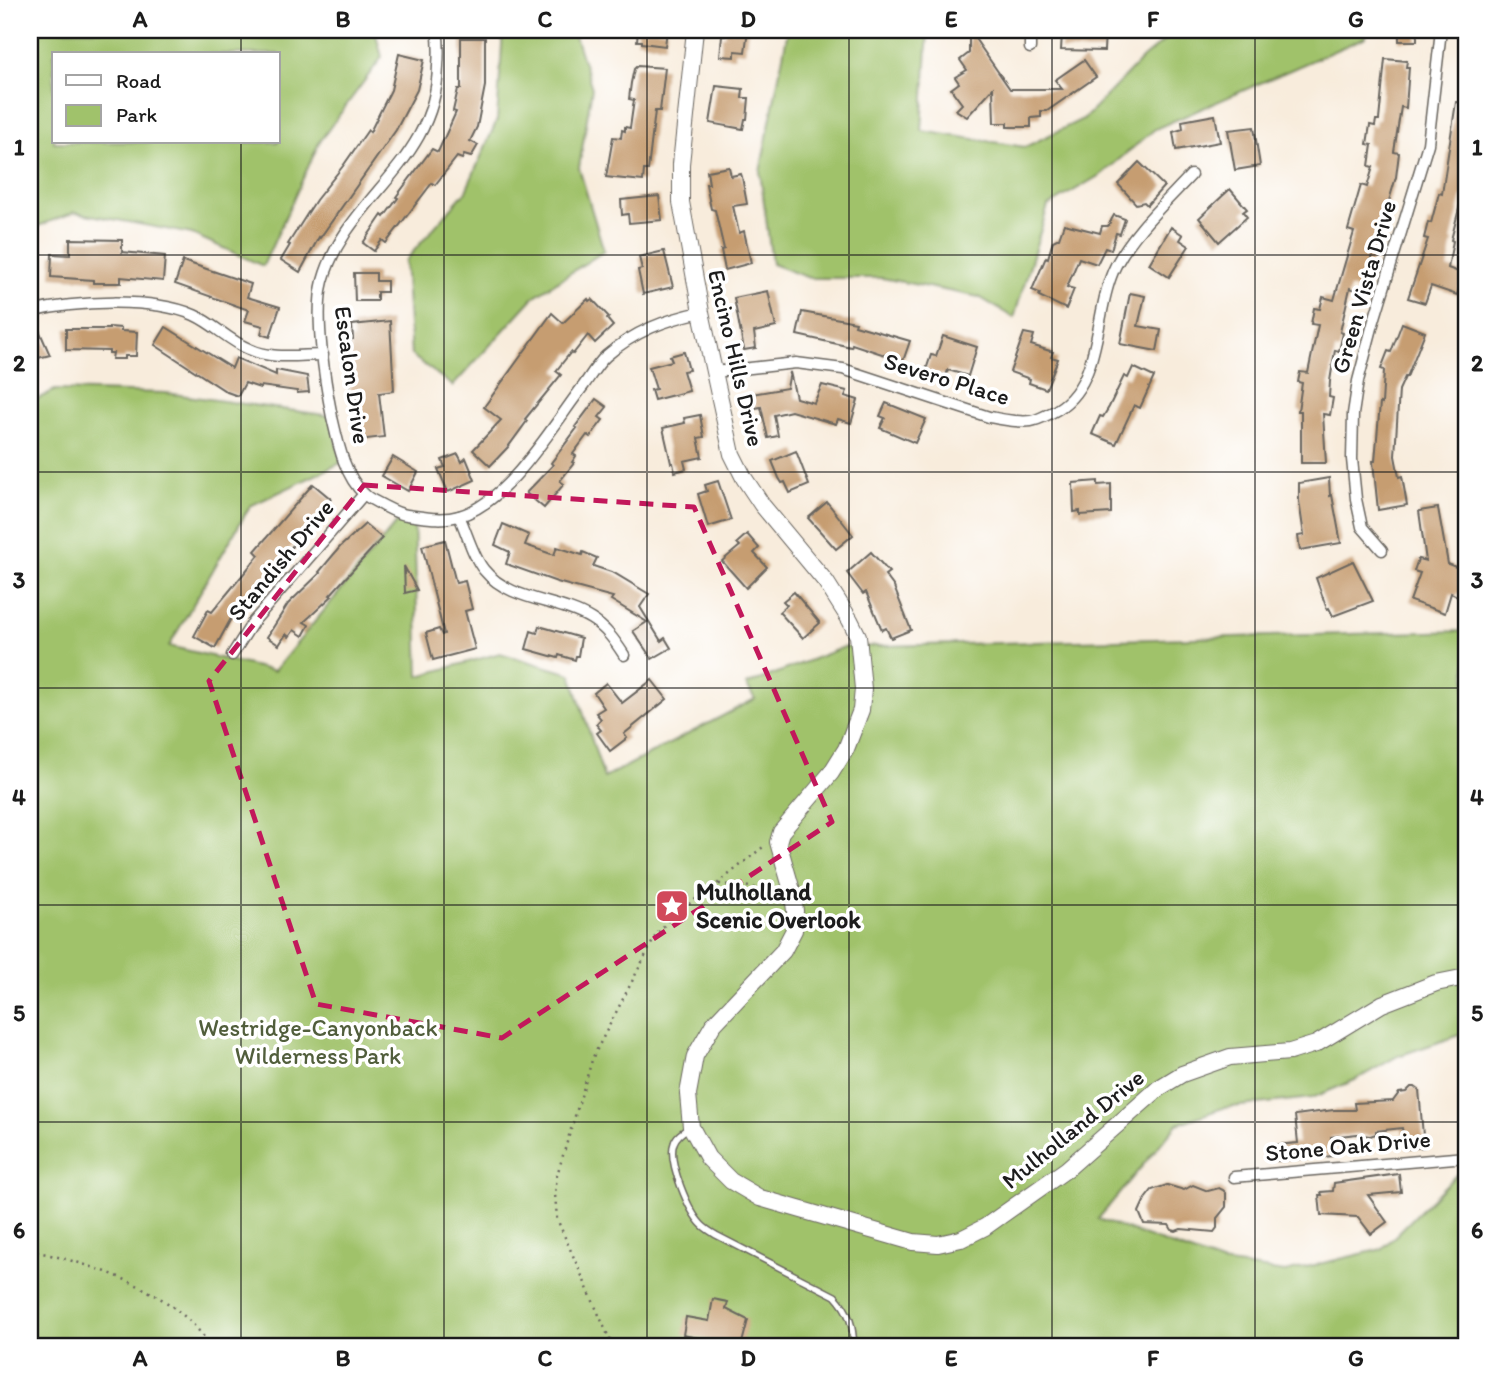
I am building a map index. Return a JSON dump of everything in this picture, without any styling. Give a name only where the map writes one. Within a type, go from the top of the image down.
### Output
[{"type":"main road","name":"Encino Hills Drive","points":[[695,30],[681,164],[681,202],[701,312],[732,454],[762,505],[826,582],[854,628],[861,654],[861,710],[846,749],[831,773],[786,825],[778,842]]},
{"type":"main road","name":"Mulholland Drive","points":[[778,842],[793,894],[794,930],[783,951],[713,1025],[695,1056],[688,1094],[691,1127],[708,1158],[731,1181],[760,1198],[913,1242],[939,1244],[961,1240],[985,1227],[1068,1169],[1159,1088],[1182,1074],[1230,1057],[1290,1052],[1316,1044],[1382,1004],[1436,983],[1466,977]]},
{"type":"street","name":"Escalon Drive","points":[[437,30],[438,78],[432,112],[425,128],[408,156],[349,227],[323,281],[319,309],[330,408],[343,463],[364,494],[400,514],[440,519],[459,516],[484,506],[508,486],[604,357],[634,335],[667,320],[701,312]]},
{"type":"street","points":[[1030,30],[1030,48]]},
{"type":"street","name":"Green Vista Drive","points":[[1382,550],[1362,527],[1356,499],[1352,459],[1353,414],[1358,381],[1373,324],[1428,144],[1441,30]]},
{"type":"street","name":"Severo Place","points":[[714,372],[796,363],[843,369],[989,417],[1033,421],[1060,408],[1087,375],[1114,269],[1127,245],[1191,175]]},
{"type":"street","points":[[30,312],[54,306],[98,303],[165,305],[195,316],[249,349],[273,356],[323,355]]},
{"type":"street","name":"Standish Drive","points":[[232,655],[253,622],[364,494]]},
{"type":"street","points":[[459,516],[482,569],[492,578],[516,592],[588,617],[603,627],[624,655]]},
{"type":"street","name":"Stone Oak Drive","points":[[1234,1177],[1466,1157]]},
{"type":"lane","points":[[691,1127],[680,1133],[674,1141],[671,1153],[682,1189],[702,1225],[716,1235],[835,1296],[845,1307],[851,1322],[854,1347]]},
{"type":"path","points":[[613,1347],[557,1219],[555,1194],[557,1175],[593,1057],[656,936],[673,916],[771,841],[778,842]]},
{"type":"path","points":[[717,884],[763,889],[788,901],[795,911]]},
{"type":"path","points":[[30,1250],[107,1272],[150,1293],[183,1315],[211,1347]]},
{"type":"highlighted area","points":[[364,485],[694,507],[832,822],[502,1038],[316,1004],[209,681]]},
{"type":"green space","points":[[30,30],[375,30],[382,57],[320,141],[263,266],[192,234],[75,212],[30,229]]},
{"type":"green space","points":[[503,30],[573,30],[592,88],[579,168],[604,251],[535,296],[453,386],[411,355],[405,261],[466,191],[497,120]]},
{"type":"green space","points":[[788,30],[928,30],[922,131],[1025,147],[1085,118],[1143,58],[1177,30],[1367,30],[1366,37],[1155,129],[1102,174],[1048,206],[1014,318],[979,297],[882,278],[809,278],[772,264],[760,172]]},
{"type":"green space","name":"Westridge-Canyonback Wilderness Park","points":[[55,390],[166,393],[331,416],[341,463],[250,506],[169,646],[274,671],[403,515],[414,518],[419,676],[500,653],[571,674],[604,778],[755,699],[746,685],[844,647],[1466,631],[1466,1033],[1398,1056],[1355,1080],[1312,1098],[1223,1108],[1177,1124],[1098,1219],[1221,1263],[1285,1272],[1382,1249],[1466,1165],[1466,1347],[30,1347],[30,403]]},
{"type":"building","points":[[638,30],[667,30],[665,46],[637,41]]},
{"type":"building","points":[[725,30],[748,30],[745,52],[735,51],[735,57],[720,56]]},
{"type":"building","points":[[969,30],[1010,89],[1062,89],[1055,80],[1084,60],[1096,77],[1047,111],[1041,111],[1041,117],[1031,118],[1031,127],[1007,127],[1007,123],[994,123],[993,88],[967,117],[956,110],[962,104],[951,89],[959,83],[955,77],[967,70],[960,60],[969,53]]},
{"type":"building","points":[[1068,30],[1105,30],[1104,51],[1061,50],[1062,33],[1068,33]]},
{"type":"building","points":[[1399,30],[1417,30],[1417,41],[1399,41]]},
{"type":"building","points":[[461,38],[485,38],[485,86],[477,127],[470,141],[478,145],[471,157],[457,157],[435,185],[432,183],[386,243],[382,240],[374,251],[363,243],[432,149],[438,152],[456,112],[453,111],[458,89],[461,89]]},
{"type":"building","points":[[399,54],[424,60],[417,90],[396,130],[319,237],[300,272],[281,260],[290,245],[288,244],[316,200],[368,130],[370,132],[391,90]]},
{"type":"building","points":[[1385,59],[1407,61],[1406,67],[1409,67],[1406,108],[1401,107],[1394,152],[1399,153],[1396,177],[1362,292],[1350,288],[1340,332],[1343,333],[1339,351],[1335,350],[1330,381],[1329,397],[1333,398],[1330,415],[1323,414],[1326,463],[1301,463],[1301,411],[1298,411],[1302,383],[1298,382],[1300,372],[1308,373],[1318,325],[1311,324],[1314,308],[1320,309],[1323,297],[1334,300],[1354,232],[1348,230],[1361,185],[1367,187],[1373,167],[1369,166],[1372,145],[1367,144],[1370,125],[1375,126],[1376,120],[1379,120]]},
{"type":"building","points":[[637,66],[665,68],[660,111],[655,111],[648,170],[644,170],[643,181],[606,177],[613,137],[621,138],[622,130],[625,131],[625,127],[630,128],[634,100],[629,99],[634,69]]},
{"type":"building","points":[[716,86],[743,89],[742,98],[749,98],[743,129],[710,123]]},
{"type":"building","points":[[1456,102],[1466,103],[1466,181],[1451,240],[1448,268],[1464,274],[1457,295],[1431,286],[1425,303],[1408,298],[1428,239],[1424,238],[1428,222],[1431,223],[1439,193],[1442,194]]},
{"type":"building","points":[[1215,115],[1220,142],[1176,150],[1173,132],[1183,129],[1182,121]]},
{"type":"building","points":[[1254,127],[1260,166],[1235,170],[1228,130]]},
{"type":"building","points":[[1139,162],[1164,186],[1147,205],[1144,202],[1136,204],[1118,184]]},
{"type":"building","points":[[729,167],[731,176],[741,174],[742,177],[747,204],[733,206],[739,233],[744,231],[751,263],[725,270],[721,250],[724,249],[706,184],[709,184],[707,171]]},
{"type":"building","points":[[1230,189],[1247,209],[1243,212],[1247,217],[1219,242],[1199,218]]},
{"type":"building","points":[[659,196],[662,220],[629,223],[628,214],[622,215],[621,200]]},
{"type":"building","points":[[1114,215],[1125,219],[1120,234],[1116,233],[1111,250],[1105,248],[1097,264],[1079,258],[1067,287],[1074,289],[1066,309],[1032,290],[1046,257],[1048,258],[1053,241],[1059,238],[1064,224],[1100,233],[1102,226],[1108,226]]},
{"type":"building","points":[[1171,227],[1183,235],[1180,240],[1189,246],[1169,277],[1149,264]]},
{"type":"building","points":[[70,239],[122,240],[122,252],[165,256],[163,281],[121,277],[121,283],[93,283],[93,280],[51,277],[52,254],[70,255]]},
{"type":"building","points":[[664,251],[673,287],[643,294],[638,270],[642,269],[639,257]]},
{"type":"building","points":[[183,261],[251,284],[247,297],[280,307],[270,337],[261,334],[263,326],[245,321],[249,310],[175,284]]},
{"type":"building","points":[[354,273],[376,273],[376,281],[387,281],[387,292],[377,292],[377,301],[355,301]]},
{"type":"building","points":[[768,291],[776,327],[754,332],[756,348],[744,350],[734,298]]},
{"type":"building","points":[[1130,293],[1145,296],[1138,326],[1161,330],[1157,351],[1120,344]]},
{"type":"building","points":[[588,299],[592,299],[609,317],[607,319],[613,326],[595,343],[588,335],[573,354],[571,352],[556,371],[561,375],[525,419],[527,421],[508,447],[490,466],[473,450],[501,420],[484,407],[552,313],[563,323]]},
{"type":"building","points":[[802,312],[856,322],[855,325],[910,341],[903,361],[852,344],[851,347],[797,335]]},
{"type":"building","points":[[390,321],[394,391],[379,393],[384,437],[359,440],[356,395],[351,395],[348,367],[352,367],[352,325]]},
{"type":"building","points":[[1402,323],[1425,332],[1399,390],[1395,456],[1407,505],[1378,510],[1373,461],[1380,403],[1382,404],[1384,370],[1381,369]]},
{"type":"building","points":[[109,327],[137,332],[136,356],[112,359],[113,353],[109,351],[66,350],[66,329]]},
{"type":"building","points":[[166,327],[232,368],[236,358],[276,375],[276,370],[307,376],[309,392],[260,388],[245,383],[238,396],[227,392],[155,345]]},
{"type":"building","points":[[39,330],[50,355],[30,360],[30,334]]},
{"type":"building","points":[[1024,333],[1034,335],[1031,345],[1053,352],[1051,357],[1058,359],[1046,389],[1029,383],[1030,379],[1010,372]]},
{"type":"building","points":[[943,336],[977,347],[968,376],[948,370],[946,376],[926,370],[931,355],[936,356]]},
{"type":"building","points":[[684,352],[689,370],[683,371],[689,391],[654,400],[651,390],[656,389],[649,367],[672,361],[670,356]]},
{"type":"building","points":[[1133,367],[1154,377],[1140,408],[1134,405],[1116,444],[1092,434],[1124,376],[1128,378]]},
{"type":"building","points":[[790,372],[796,398],[814,403],[822,385],[847,391],[845,396],[858,400],[851,423],[838,419],[836,424],[791,411],[774,415],[778,436],[768,438],[761,407],[755,408],[752,394],[787,388]]},
{"type":"building","points":[[596,399],[607,407],[599,417],[603,420],[573,454],[576,456],[572,462],[574,463],[560,481],[564,484],[544,508],[526,493],[553,465],[551,463]]},
{"type":"building","points":[[886,403],[926,419],[915,443],[880,428],[885,418],[880,416]]},
{"type":"building","points":[[700,415],[704,437],[698,438],[702,457],[684,461],[686,469],[675,472],[663,428],[685,423],[684,418]]},
{"type":"building","points":[[796,451],[809,485],[790,493],[785,482],[782,483],[779,478],[772,461]]},
{"type":"building","points":[[458,454],[462,462],[466,458],[475,480],[448,492],[438,469],[445,467],[442,460]]},
{"type":"building","points":[[393,457],[418,472],[408,491],[382,476]]},
{"type":"building","points":[[1329,478],[1330,496],[1332,495],[1341,543],[1300,550],[1298,536],[1304,535],[1299,483]]},
{"type":"building","points":[[718,481],[731,520],[708,527],[698,494],[707,491],[705,485]]},
{"type":"building","points":[[1098,481],[1098,485],[1111,484],[1111,513],[1080,515],[1080,511],[1074,512],[1073,483]]},
{"type":"building","points":[[313,484],[331,499],[283,557],[286,560],[238,616],[234,613],[215,648],[194,636],[208,610],[212,612],[259,555],[255,551]]},
{"type":"building","points":[[827,502],[853,535],[836,549],[808,518]]},
{"type":"building","points":[[1438,508],[1448,564],[1466,571],[1462,594],[1458,593],[1457,596],[1451,593],[1445,613],[1410,601],[1420,573],[1414,571],[1418,559],[1426,561],[1419,511]]},
{"type":"building","points":[[365,524],[382,538],[330,595],[332,596],[304,622],[309,625],[303,636],[294,630],[289,637],[286,634],[279,645],[267,637],[288,604]]},
{"type":"building","points":[[503,524],[529,535],[525,545],[554,555],[557,547],[597,558],[593,566],[614,573],[649,594],[640,607],[661,641],[665,638],[671,648],[652,659],[633,631],[647,622],[611,600],[613,597],[557,582],[506,564],[510,552],[495,545]]},
{"type":"building","points":[[747,534],[759,548],[754,553],[767,567],[746,588],[722,561],[740,546],[737,543]]},
{"type":"building","points":[[445,540],[456,583],[465,581],[472,609],[465,611],[475,649],[433,660],[426,633],[439,629],[442,635],[444,634],[422,546]]},
{"type":"building","points":[[871,552],[889,572],[885,575],[894,587],[911,630],[891,638],[886,628],[882,630],[866,592],[863,594],[847,573]]},
{"type":"building","points":[[1353,561],[1373,601],[1333,616],[1329,608],[1327,609],[1316,578]]},
{"type":"building","points":[[404,566],[417,590],[405,593]]},
{"type":"building","points":[[794,592],[820,623],[803,638],[779,612],[787,605],[783,601]]},
{"type":"building","points":[[539,626],[581,638],[575,660],[526,649],[531,631],[537,633]]},
{"type":"building","points":[[652,680],[667,699],[624,734],[627,738],[610,751],[597,733],[601,730],[596,724],[601,719],[596,713],[604,708],[594,693],[606,683],[622,703]]},
{"type":"building","points":[[1411,1087],[1419,1090],[1424,1147],[1406,1149],[1402,1128],[1376,1131],[1376,1134],[1370,1136],[1357,1134],[1331,1137],[1333,1156],[1277,1161],[1276,1145],[1298,1143],[1295,1115],[1355,1110],[1354,1103],[1393,1101],[1399,1093],[1406,1092]]},
{"type":"building","points":[[1399,1174],[1401,1192],[1368,1195],[1387,1222],[1371,1234],[1358,1217],[1321,1215],[1319,1195],[1322,1195],[1321,1192],[1333,1191],[1334,1183]]},
{"type":"building","points":[[1167,1185],[1184,1190],[1193,1185],[1208,1191],[1219,1188],[1226,1193],[1226,1207],[1217,1218],[1214,1232],[1181,1229],[1176,1231],[1169,1225],[1144,1224],[1139,1212],[1145,1199],[1152,1190]]},
{"type":"building","points":[[713,1299],[728,1302],[726,1309],[748,1320],[742,1343],[738,1346],[683,1335],[686,1317],[709,1321]]},
{"type":"place","name":"Mulholland Scenic Overlook","points":[[672,906]]}]
